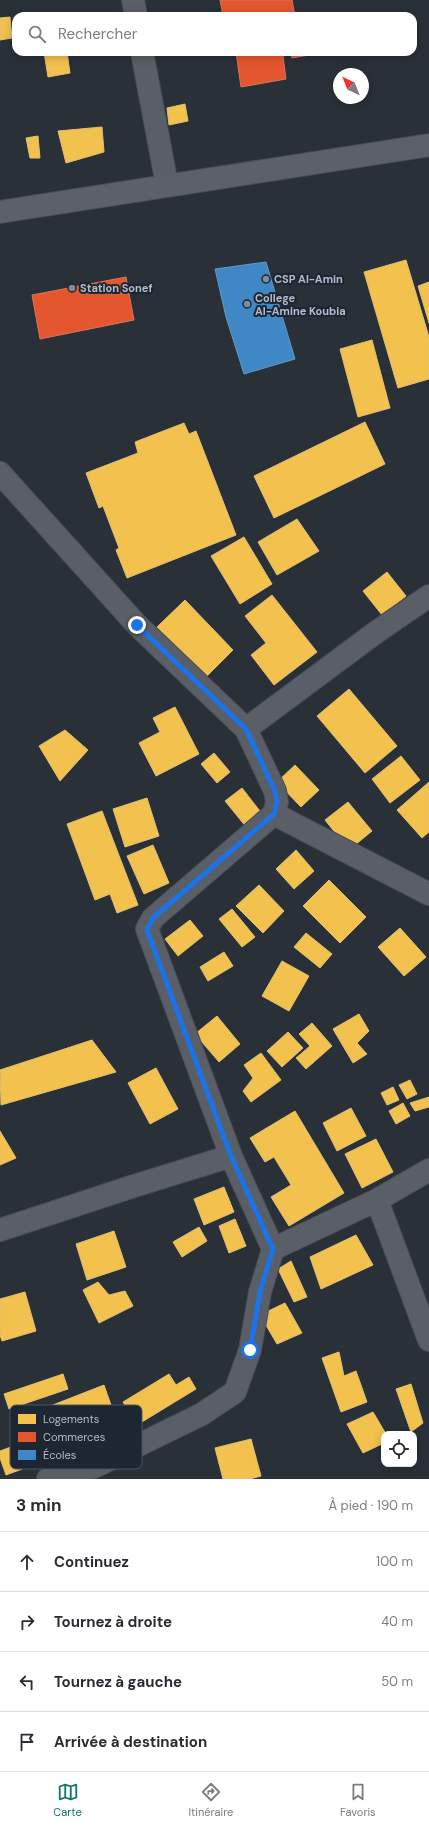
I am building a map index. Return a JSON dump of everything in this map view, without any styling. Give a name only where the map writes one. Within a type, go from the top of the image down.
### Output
[{"type":"main road","points":[[0,212],[429,145]]},
{"type":"street","points":[[133,0],[135,12]]},
{"type":"street","points":[[143,56],[167,186]]},
{"type":"street","points":[[0,473],[137,625],[246,729],[275,791],[277,802],[274,814],[153,918],[147,930],[231,1156],[273,1249],[260,1292],[250,1350],[235,1392],[202,1414],[142,1447]]},
{"type":"street","points":[[246,729],[375,633],[429,596]]},
{"type":"street","points":[[274,814],[429,894]]},
{"type":"street","points":[[0,1230],[231,1156]]},
{"type":"street","points":[[273,1249],[377,1200],[429,1170]]},
{"type":"street","points":[[377,1200],[429,1340]]},
{"type":"street","points":[[48,1479],[95,1473]]},
{"type":"building: Logements","points":[[10,17],[12,38],[0,40],[0,18]]},
{"type":"building: Logements","points":[[45,56],[68,56],[70,73],[48,77]]},
{"type":"building: Logements","points":[[185,104],[188,121],[169,125],[167,108]]},
{"type":"building: Logements","points":[[102,127],[104,152],[66,163],[58,131]]},
{"type":"building: Logements","points":[[38,136],[40,158],[30,158],[26,138]]},
{"type":"building: Logements","points":[[406,260],[429,337],[429,379],[398,388],[364,272]]},
{"type":"building: Logements","points":[[429,282],[429,323],[418,286]]},
{"type":"building: Logements","points":[[372,340],[390,408],[358,417],[340,349]]},
{"type":"building: Logements","points":[[365,422],[385,464],[274,518],[254,476]]},
{"type":"building: Logements","points":[[184,423],[189,434],[196,431],[236,535],[127,578],[116,550],[119,548],[103,506],[99,508],[86,473],[138,453],[135,442]]},
{"type":"building: Logements","points":[[297,519],[319,551],[277,575],[258,542]]},
{"type":"building: Logements","points":[[244,537],[272,584],[240,604],[211,556]]},
{"type":"building: Logements","points":[[387,572],[406,596],[382,615],[363,591]]},
{"type":"building: Logements","points":[[272,595],[317,652],[274,685],[251,655],[266,643],[245,616]]},
{"type":"building: Logements","points":[[185,600],[233,650],[205,678],[157,627]]},
{"type":"building: Logements","points":[[349,689],[397,746],[365,773],[317,716]]},
{"type":"building: Logements","points":[[175,707],[199,754],[156,776],[139,743],[160,732],[153,718]]},
{"type":"building: Logements","points":[[65,730],[88,750],[60,781],[39,746]]},
{"type":"building: Logements","points":[[214,753],[230,772],[217,783],[201,764]]},
{"type":"building: Logements","points":[[401,756],[420,780],[390,803],[372,779]]},
{"type":"building: Logements","points":[[295,765],[319,790],[301,807],[277,782]]},
{"type":"building: Logements","points":[[429,782],[429,832],[422,838],[397,810]]},
{"type":"building: Logements","points":[[242,788],[263,815],[247,828],[225,801]]},
{"type":"building: Logements","points":[[147,798],[159,836],[125,847],[113,809]]},
{"type":"building: Logements","points":[[348,802],[372,831],[349,850],[325,820]]},
{"type":"building: Logements","points":[[102,811],[138,905],[117,913],[110,894],[95,900],[67,824]]},
{"type":"building: Logements","points":[[153,845],[169,883],[144,894],[127,856]]},
{"type":"building: Logements","points":[[296,850],[314,871],[294,889],[276,869]]},
{"type":"building: Logements","points":[[329,880],[366,917],[340,943],[303,906]]},
{"type":"building: Logements","points":[[259,885],[284,911],[263,933],[236,906]]},
{"type":"building: Logements","points":[[232,909],[255,937],[242,947],[219,919]]},
{"type":"building: Logements","points":[[190,920],[203,936],[178,956],[165,939]]},
{"type":"building: Logements","points":[[400,928],[426,957],[404,976],[378,947]]},
{"type":"building: Logements","points":[[306,933],[332,954],[320,968],[294,947]]},
{"type":"building: Logements","points":[[224,952],[233,966],[208,981],[200,967]]},
{"type":"building: Logements","points":[[282,961],[309,976],[289,1011],[262,996]]},
{"type":"building: Logements","points":[[359,1014],[369,1031],[357,1043],[367,1054],[353,1063],[333,1029]]},
{"type":"building: Logements","points":[[217,1016],[240,1044],[219,1062],[195,1034]]},
{"type":"building: Logements","points":[[312,1023],[332,1046],[306,1069],[296,1058],[310,1046],[299,1034]]},
{"type":"building: Logements","points":[[288,1032],[303,1048],[282,1067],[267,1051]]},
{"type":"building: Logements","points":[[92,1040],[116,1072],[1,1105],[0,1070]]},
{"type":"building: Logements","points":[[261,1053],[281,1080],[251,1102],[243,1091],[253,1078],[244,1065]]},
{"type":"building: Logements","points":[[156,1068],[178,1109],[150,1124],[128,1083]]},
{"type":"building: Logements","points":[[410,1080],[417,1094],[407,1099],[399,1085]]},
{"type":"building: Logements","points":[[393,1087],[399,1100],[387,1105],[381,1093]]},
{"type":"building: Logements","points":[[429,1097],[429,1107],[415,1111],[410,1103]]},
{"type":"building: Logements","points":[[403,1103],[410,1116],[396,1124],[389,1111]]},
{"type":"building: Logements","points":[[351,1108],[366,1136],[337,1151],[323,1123]]},
{"type":"building: Logements","points":[[295,1111],[344,1193],[289,1226],[271,1197],[291,1185],[274,1157],[265,1162],[250,1138]]},
{"type":"building: Logements","points":[[0,1131],[16,1158],[0,1165]]},
{"type":"building: Logements","points":[[376,1139],[393,1172],[362,1188],[345,1154]]},
{"type":"building: Logements","points":[[224,1187],[234,1212],[204,1225],[194,1199]]},
{"type":"building: Logements","points":[[235,1219],[246,1246],[229,1253],[219,1226]]},
{"type":"building: Logements","points":[[199,1227],[207,1241],[182,1257],[173,1242]]},
{"type":"building: Logements","points":[[114,1231],[126,1267],[87,1280],[76,1244]]},
{"type":"building: Logements","points":[[356,1235],[373,1265],[321,1289],[310,1257]]},
{"type":"building: Logements","points":[[291,1261],[307,1297],[294,1302],[278,1269]]},
{"type":"building: Logements","points":[[98,1282],[109,1295],[125,1291],[133,1306],[99,1323],[83,1290]]},
{"type":"building: Logements","points":[[25,1292],[36,1331],[2,1341],[0,1335],[0,1299]]},
{"type":"building: Logements","points":[[285,1303],[302,1333],[277,1344],[260,1315]]},
{"type":"building: Logements","points":[[339,1352],[344,1376],[356,1371],[367,1402],[341,1412],[322,1358]]},
{"type":"building: Logements","points":[[63,1374],[68,1389],[21,1405],[10,1405],[9,1409],[4,1394]]},
{"type":"building: Logements","points":[[169,1374],[176,1385],[189,1377],[196,1389],[142,1422],[142,1405],[125,1405],[123,1402]]},
{"type":"building: Logements","points":[[411,1384],[423,1423],[412,1431],[411,1431],[396,1389]]},
{"type":"building: Logements","points":[[104,1385],[111,1405],[53,1405]]},
{"type":"building: Logements","points":[[373,1412],[384,1431],[381,1431],[381,1444],[363,1453],[347,1424]]},
{"type":"building: Logements","points":[[251,1439],[261,1476],[250,1479],[223,1479],[215,1448]]},
{"type":"building: Logements","points":[[10,1447],[10,1469],[22,1469],[6,1475],[0,1458],[0,1451]]},
{"type":"building: Commerces","points":[[220,0],[292,0],[294,12],[222,12]]},
{"type":"building: Commerces","points":[[237,56],[283,56],[286,79],[241,87]]},
{"type":"building: Commerces","points":[[292,56],[303,56],[292,58]]},
{"type":"building: Commerces","points":[[126,277],[134,320],[40,339],[32,295]]},
{"type":"building: Écoles","points":[[266,262],[295,359],[244,374],[226,317],[215,269]]},
{"type":"place","name":"CSP Al-Amin","points":[[266,279]]},
{"type":"place","name":"Station Sonef","points":[[72,288]]},
{"type":"place","name":"College Al-Amine Koubia","points":[[247,304]]},
{"type":"route","points":[[137,625],[246,729],[275,791],[277,802],[274,814],[153,918],[149,923],[147,930],[231,1156],[273,1249],[260,1292],[250,1350]]}]
